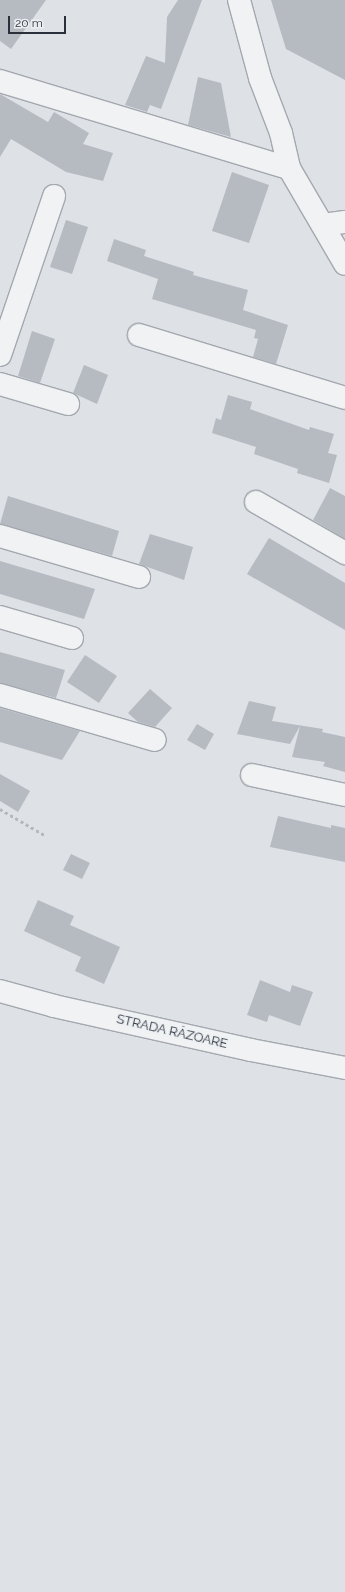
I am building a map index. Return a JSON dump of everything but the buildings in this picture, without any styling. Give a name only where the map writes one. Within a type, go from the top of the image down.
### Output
[{"type":"street","points":[[239,0],[260,78],[281,133],[289,168],[345,264]]},
{"type":"street","points":[[0,81],[289,168]]},
{"type":"street","points":[[0,355],[54,196]]},
{"type":"street","points":[[323,225],[345,222]]},
{"type":"street","points":[[139,335],[345,398]]},
{"type":"street","points":[[0,384],[68,404]]},
{"type":"street","points":[[256,502],[345,553]]},
{"type":"street","points":[[0,536],[139,577]]},
{"type":"street","points":[[0,617],[72,638]]},
{"type":"street","points":[[0,695],[154,740]]},
{"type":"street","points":[[252,775],[345,795]]},
{"type":"street","name":"STRADA RĂZOARE","points":[[0,991],[54,1006],[251,1050],[345,1068]]},
{"type":"path","points":[[0,808],[46,836]]}]
